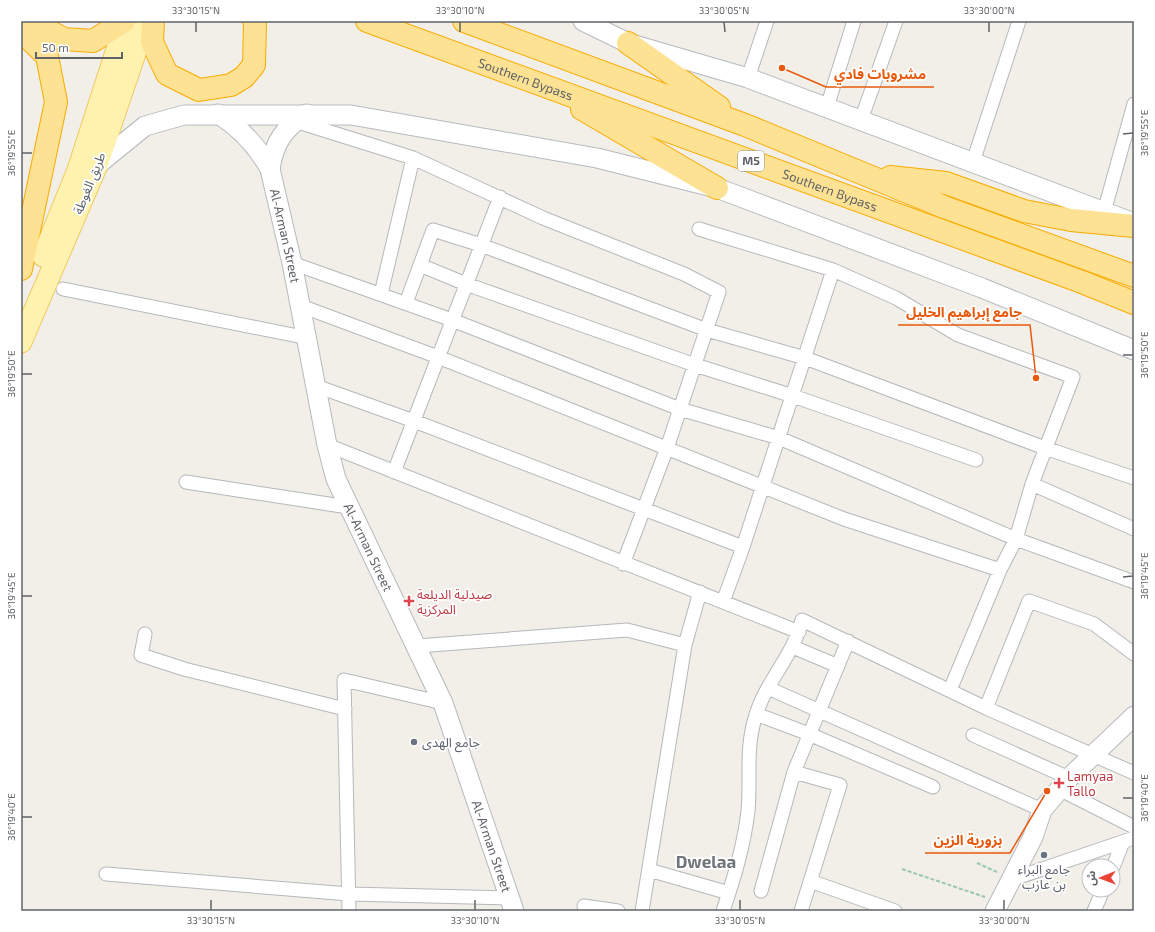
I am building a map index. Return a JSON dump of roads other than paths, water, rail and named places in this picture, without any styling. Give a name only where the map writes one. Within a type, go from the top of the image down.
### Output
[{"type":"highway","points":[[34,21],[36,24],[64,39],[93,40],[125,21]]},
{"type":"highway","points":[[152,21],[152,42],[167,74],[199,90],[231,85],[244,77],[254,66],[254,21]]},
{"type":"highway","name":"Southern Bypass","points":[[367,21],[546,85],[1134,303]]},
{"type":"highway","name":"Southern Bypass","points":[[464,21],[745,125],[862,175],[944,207],[1134,276]]},
{"type":"highway","points":[[21,31],[47,56],[56,102],[21,269]]},
{"type":"highway","points":[[628,42],[745,125]]},
{"type":"highway","points":[[546,85],[572,104],[717,188]]},
{"type":"highway","points":[[862,175],[946,183],[1024,211],[1071,220],[1134,226]]},
{"type":"main road","points":[[21,310],[78,170],[125,21]]},
{"type":"main road","name":"طريق الغوطة","points":[[21,342],[97,165],[146,21]]},
{"type":"main road","points":[[583,21],[628,42],[748,78],[1134,223]]},
{"type":"main road","points":[[97,165],[145,126],[184,115],[218,114],[301,117],[351,115],[597,158],[717,188],[982,288],[1134,350]]},
{"type":"main road","name":"Al-Arman Street","points":[[218,114],[248,137],[270,169],[308,338],[327,445],[336,478],[348,507],[417,646],[443,703],[512,904]]},
{"type":"main road","name":"Al-Arman Street","points":[[270,169],[272,155],[284,130],[301,117]]},
{"type":"main road","points":[[997,907],[1013,879],[1033,838],[1042,810],[1064,784],[1134,716]]},
{"type":"street","points":[[748,78],[768,21]]},
{"type":"street","points":[[826,108],[854,21]]},
{"type":"street","points":[[861,120],[896,21]]},
{"type":"street","points":[[973,162],[1019,21]]},
{"type":"street","points":[[1104,212],[1134,104]]},
{"type":"street","points":[[301,117],[413,158],[544,218],[684,274],[719,292],[667,448],[623,564]]},
{"type":"street","points":[[381,294],[413,158]]},
{"type":"street","points":[[394,472],[500,197]]},
{"type":"street","points":[[699,229],[833,270],[896,298],[958,335],[1073,377],[1032,484],[1016,539],[1000,570],[950,690]]},
{"type":"street","points":[[406,303],[433,230],[481,245],[707,330],[805,358],[1045,448],[1134,478]]},
{"type":"street","points":[[292,263],[452,320],[680,409],[779,438],[1016,539],[1134,582]]},
{"type":"street","points":[[420,265],[466,284],[695,365],[792,396],[976,460]]},
{"type":"street","points":[[723,602],[764,485],[833,270]]},
{"type":"street","points":[[63,289],[308,338]]},
{"type":"street","points":[[301,306],[438,357],[764,485],[844,519],[1000,570]]},
{"type":"street","points":[[316,386],[414,421],[743,547]]},
{"type":"street","points":[[327,445],[623,564],[700,592],[799,632]]},
{"type":"street","points":[[186,482],[348,507]]},
{"type":"street","points":[[1032,484],[1134,529]]},
{"type":"street","points":[[642,911],[685,646],[700,592]]},
{"type":"street","points":[[986,708],[1029,601],[1094,624],[1134,654]]},
{"type":"street","points":[[723,911],[741,856],[747,818],[749,747],[756,714],[768,688],[793,647],[802,620],[986,708],[1134,773]]},
{"type":"street","points":[[417,646],[627,630],[685,646]]},
{"type":"street","points":[[145,634],[141,655],[184,669],[345,709]]},
{"type":"street","points":[[761,891],[794,772],[848,641]]},
{"type":"street","points":[[793,647],[838,666]]},
{"type":"street","points":[[349,911],[344,680],[443,703]]},
{"type":"street","points":[[768,688],[1042,810]]},
{"type":"street","points":[[756,714],[809,734],[933,787]]},
{"type":"street","points":[[973,735],[1064,784],[1134,827]]},
{"type":"street","points":[[794,772],[840,785],[801,911]]},
{"type":"street","points":[[1013,879],[1129,840]]},
{"type":"street","points":[[1118,858],[1129,840]]},
{"type":"street","points":[[649,870],[729,893]]},
{"type":"street","points":[[106,874],[349,894],[512,904]]},
{"type":"street","points":[[810,881],[895,911]]},
{"type":"street","points":[[1094,911],[1100,898]]},
{"type":"street","points":[[584,906],[618,911]]},
{"type":"place","name":"مشروبات فادي","points":[[782,68]]},
{"type":"place","name":"جامع إبراهيم الخليل","points":[[1036,378]]},
{"type":"place","name":"صيدلية الديلعة المركزية","points":[[409,601]]},
{"type":"place","name":"جامع الهدى","points":[[414,742]]},
{"type":"place","name":"Lamyaa Tallo","points":[[1059,783]]},
{"type":"place","name":"بزورية الزين","points":[[1047,791]]},
{"type":"place","name":"جامع البراء بن عازب","points":[[1044,855]]},
{"type":"district","name":"Dwelaa","points":[[706,862]]}]
